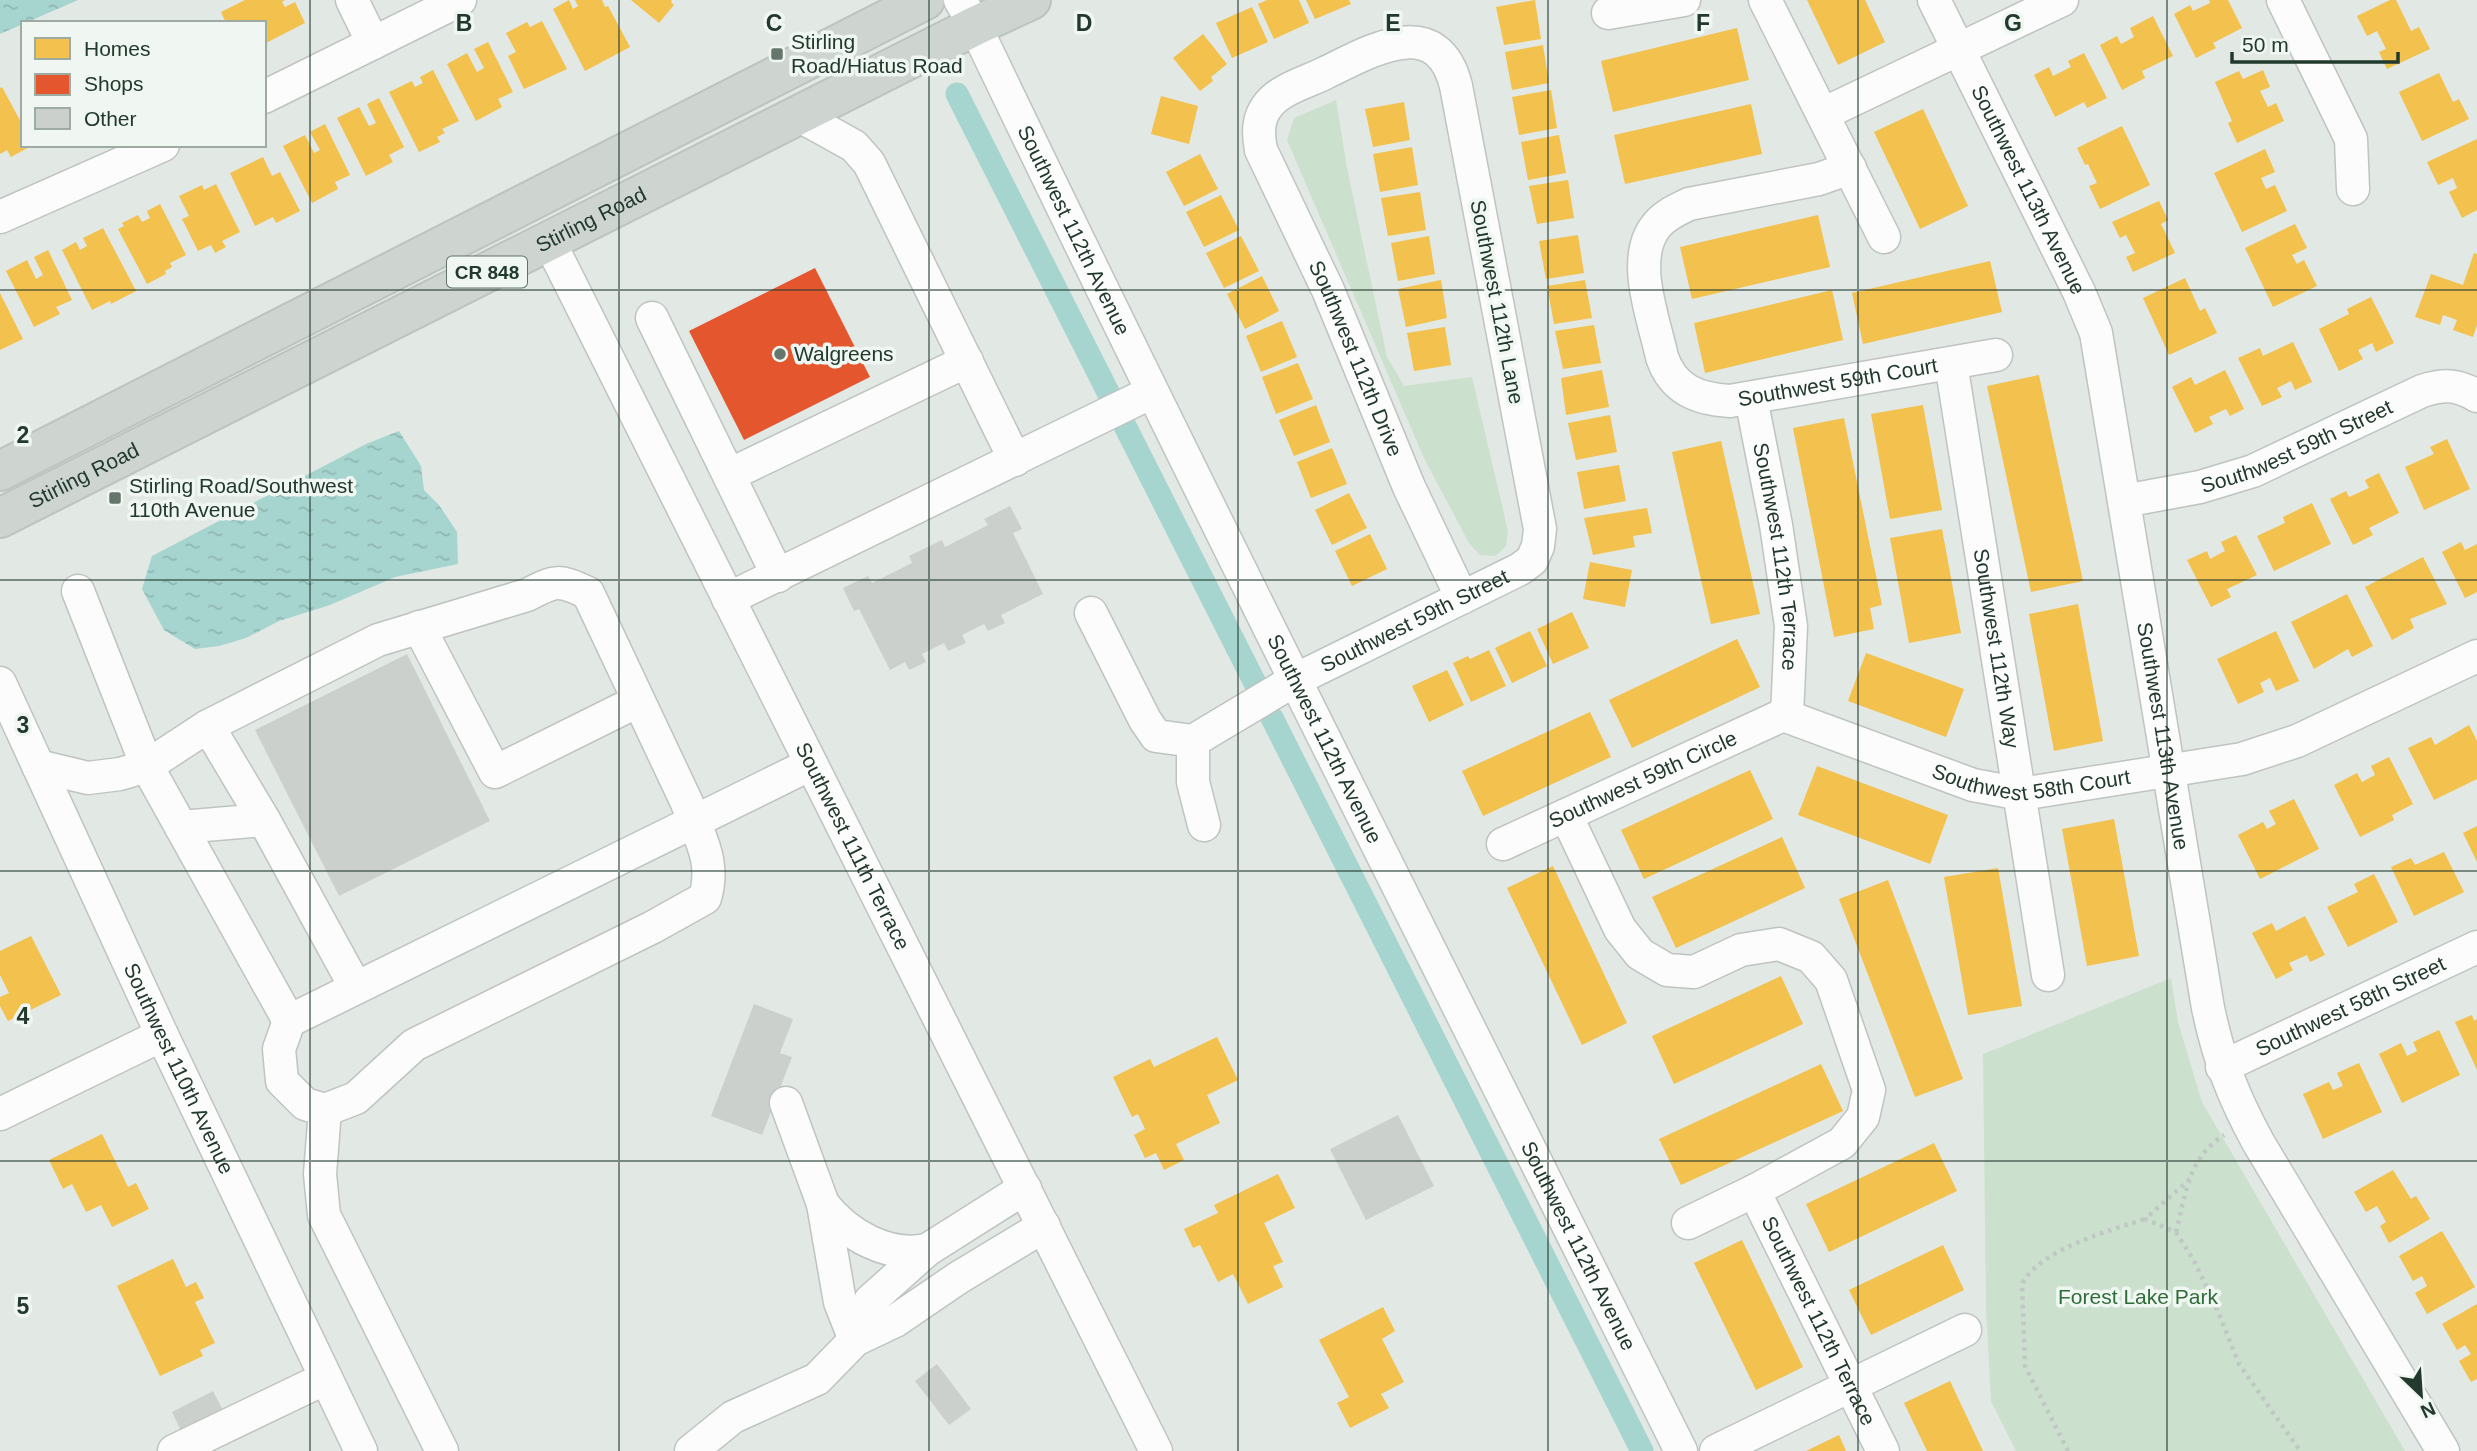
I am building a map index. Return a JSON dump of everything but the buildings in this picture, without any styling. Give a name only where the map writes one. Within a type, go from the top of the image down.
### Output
[{"type":"main road","name":"Stirling Road","points":[[0,471],[925,0]]},
{"type":"main road","name":"Stirling Road","points":[[0,518],[798,115],[967,13],[1031,0]]},
{"type":"street","points":[[352,0],[373,43]]},
{"type":"street","points":[[266,96],[460,0]]},
{"type":"street","points":[[1608,13],[1684,0]]},
{"type":"street","points":[[1765,0],[1884,237]]},
{"type":"street","name":"Southwest 113th Avenue","points":[[1934,0],[2079,292],[2095,333],[2208,1008],[2222,1067],[2237,1104],[2258,1142],[2443,1451]]},
{"type":"street","points":[[1823,114],[2062,0]]},
{"type":"street","points":[[2283,0],[2351,139],[2353,189]]},
{"type":"street","name":"Southwest 112th Avenue","points":[[967,13],[1295,680],[1682,1451]]},
{"type":"street","name":"Southwest 112th Lane","points":[[1260,120],[1270,102],[1279,95],[1384,45],[1404,41],[1416,42],[1440,55],[1453,73],[1540,529],[1538,546],[1532,560]]},
{"type":"street","points":[[798,115],[854,146],[869,163],[1014,460]]},
{"type":"street","name":"Southwest 112th Drive","points":[[1260,120],[1261,150],[1328,290],[1409,487],[1462,598]]},
{"type":"street","points":[[0,217],[158,147]]},
{"type":"street","name":"Southwest 59th Court","points":[[1850,168],[1819,179],[1689,204],[1658,224],[1644,253],[1643,271],[1666,370],[1683,389],[1697,397],[1730,401],[1996,355]]},
{"type":"street","name":"Southwest 111th Terrace","points":[[549,240],[1156,1451]]},
{"type":"street","points":[[652,318],[778,576]]},
{"type":"street","points":[[729,475],[967,361]]},
{"type":"street","name":"Southwest 112th Way","points":[[1951,363],[2048,975]]},
{"type":"street","name":"Southwest 59th Street","points":[[2124,502],[2210,484],[2253,471],[2430,388],[2453,385],[2471,393]]},
{"type":"street","points":[[728,599],[1152,392]]},
{"type":"street","name":"Southwest 112th Terrace","points":[[1751,398],[1776,525],[1791,626],[1785,715]]},
{"type":"street","name":"Southwest 59th Street","points":[[1193,741],[1295,680],[1520,569],[1532,560]]},
{"type":"street","points":[[38,765],[88,778],[120,774],[147,766],[208,726],[378,640],[527,595],[545,586],[565,582],[588,593],[694,823],[707,856],[710,880],[705,898],[653,928],[414,1045],[356,1098],[325,1110],[305,1104],[282,1081],[279,1049],[289,1021],[694,823],[811,764]]},
{"type":"street","points":[[78,591],[147,766],[289,1021]]},
{"type":"street","points":[[1091,613],[1145,720],[1156,736],[1193,741],[1193,782],[1204,825]]},
{"type":"street","points":[[419,627],[495,772],[638,701]]},
{"type":"street","name":"Southwest 58th Court","points":[[1785,715],[1973,785],[2021,794],[2242,759],[2278,748],[2477,656]]},
{"type":"street","name":"Southwest 110th Avenue","points":[[0,683],[162,1035],[362,1451]]},
{"type":"street","name":"Southwest 59th Circle","points":[[1503,844],[1785,715]]},
{"type":"street","points":[[208,726],[356,988]]},
{"type":"street","points":[[1566,815],[1620,929],[1640,954],[1667,970],[1694,972],[1741,950],[1779,944],[1811,957],[1831,980],[1869,1090],[1863,1117],[1842,1143],[1688,1223]]},
{"type":"street","points":[[181,827],[264,821]]},
{"type":"street","name":"Southwest 58th Street","points":[[2222,1067],[2477,947]]},
{"type":"street","points":[[0,1114],[162,1035]]},
{"type":"street","points":[[786,1104],[823,1204],[840,1302],[855,1340]]},
{"type":"street","points":[[325,1110],[320,1174],[324,1215],[442,1451]]},
{"type":"street","points":[[855,1340],[870,1301],[928,1250],[1025,1188]]},
{"type":"street","name":"Southwest 112th Terrace","points":[[1754,1191],[1883,1451]]},
{"type":"street","points":[[823,1204],[832,1216],[860,1237],[890,1250],[912,1253],[928,1250]]},
{"type":"street","points":[[691,1451],[733,1417],[817,1379],[855,1340],[895,1321],[958,1278],[1044,1226]]},
{"type":"street","points":[[1716,1451],[1965,1330]]},
{"type":"street","points":[[174,1451],[326,1378]]},
{"type":"path","points":[[2176,1232],[2193,1165],[2207,1146],[2224,1135]]},
{"type":"path","points":[[2068,1451],[2025,1366],[2022,1284],[2027,1273],[2079,1241],[2145,1219],[2190,1179]]},
{"type":"path","points":[[2145,1219],[2176,1232],[2215,1304],[2239,1364],[2300,1451]]},
{"type":"green space","points":[[1336,100],[1347,168],[1387,357],[1404,386],[1472,377],[1508,531],[1506,546],[1495,556],[1480,555],[1469,543],[1424,458],[1287,140],[1294,118]]},
{"type":"green space","name":"Forest Lake Park","points":[[2171,978],[2178,1022],[2202,1102],[2405,1451],[2016,1451],[1991,1401],[1986,1308],[1983,1054]]},
{"type":"water","points":[[0,0],[78,0],[30,21],[21,21],[21,25],[0,34]]},
{"type":"water","points":[[399,431],[421,466],[424,490],[439,505],[457,532],[458,564],[395,577],[330,605],[279,621],[246,638],[219,646],[195,649],[164,630],[142,589],[152,556],[366,444]]},
{"type":"waterway","points":[[957,94],[1109,394]]},
{"type":"waterway","points":[[1125,426],[1256,685]]},
{"type":"waterway","points":[[1272,718],[1642,1451]]},
{"type":"place","name":"Stirling Road/Hiatus Road","points":[[777,54]]},
{"type":"place","name":"Walgreens","points":[[780,354]]},
{"type":"place","name":"Stirling Road/Southwest 110th Avenue","points":[[115,498]]}]
